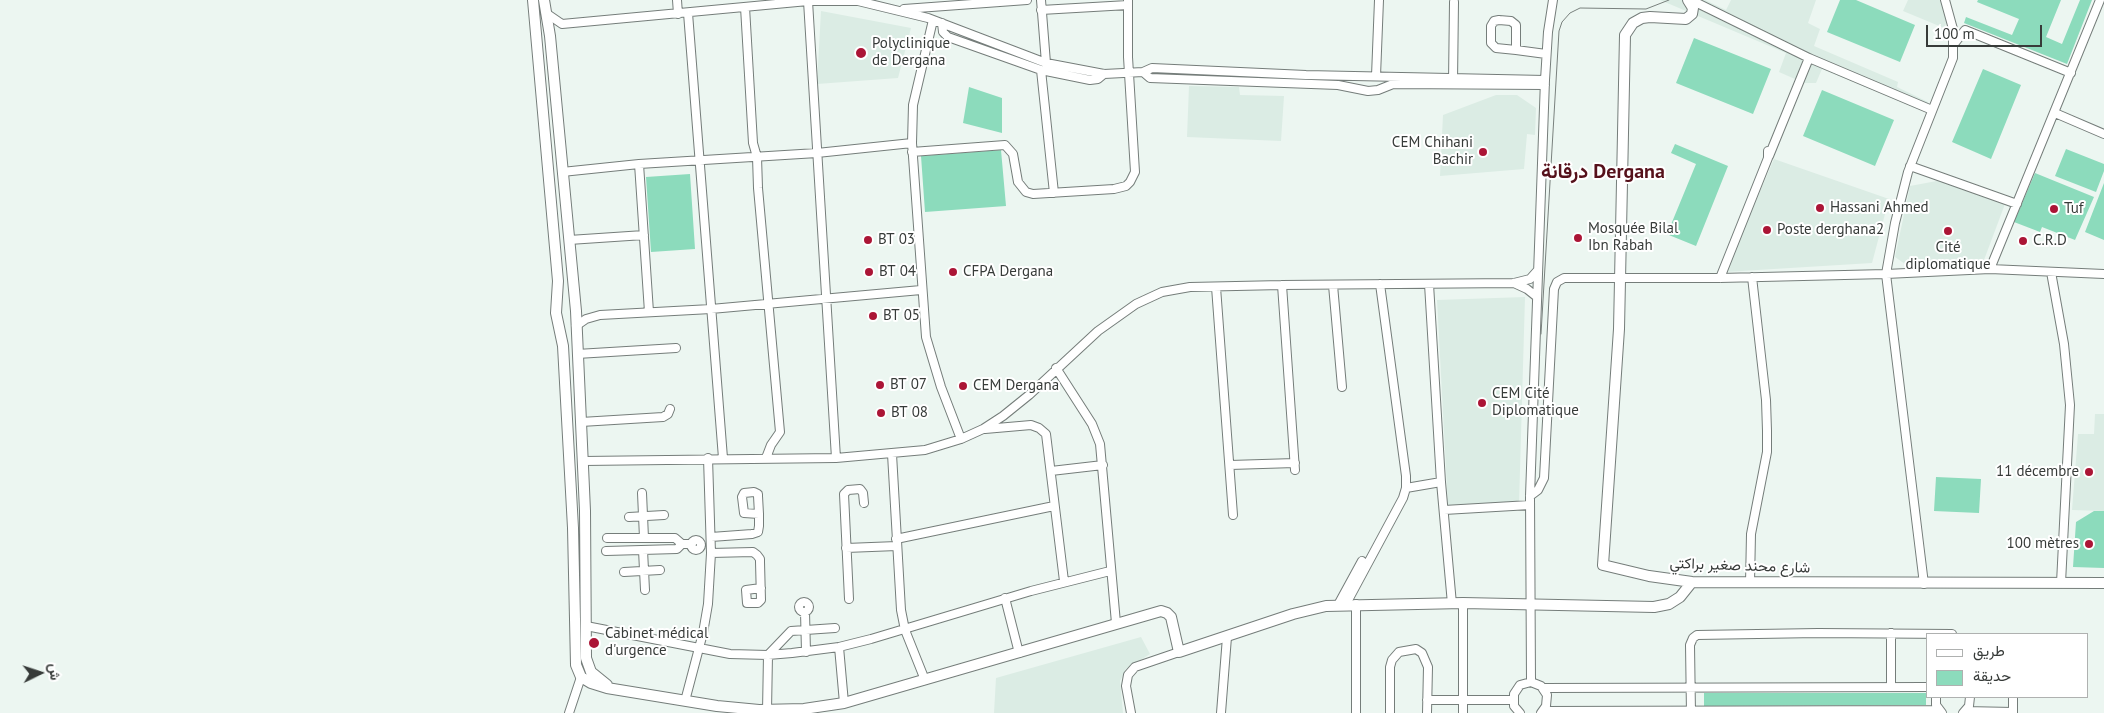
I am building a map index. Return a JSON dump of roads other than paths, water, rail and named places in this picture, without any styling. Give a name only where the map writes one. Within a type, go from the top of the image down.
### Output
[{"type":"street","points":[[533,0],[558,282],[556,307],[562,346],[573,528],[576,666],[581,677],[596,685],[685,702],[767,711],[804,709],[844,703],[1161,611],[1167,612],[1171,617],[1179,652]]},
{"type":"street","points":[[544,0],[550,36],[575,305],[583,461],[586,658],[588,668],[598,679],[620,690]]},
{"type":"street","points":[[677,0],[678,14]]},
{"type":"street","points":[[897,10],[1027,0]]},
{"type":"street","points":[[1041,0],[1054,193]]},
{"type":"street","points":[[1377,76],[1379,0]]},
{"type":"street","points":[[1531,682],[1530,496],[1546,54],[1553,0]]},
{"type":"street","points":[[1689,0],[1810,58],[1932,110]]},
{"type":"street","points":[[1621,278],[1625,35],[1633,23],[1642,18],[1686,19],[1692,14],[1693,8],[1689,0]]},
{"type":"street","points":[[1924,584],[1886,274],[1895,223],[1910,166],[1953,58],[1953,29],[1945,0]]},
{"type":"street","points":[[1990,269],[2100,0]]},
{"type":"street","points":[[546,13],[562,24],[688,13],[750,5],[808,1],[867,1],[938,22],[1044,66],[1104,74],[1143,72],[1154,68],[1377,76],[1453,81],[1545,83]]},
{"type":"street","points":[[808,1],[836,458]]},
{"type":"street","points":[[912,152],[1005,145],[1013,154],[1016,176],[1021,188],[1032,194],[1120,189],[1130,182],[1135,172],[1128,72],[1128,2],[1041,10]]},
{"type":"street","points":[[1453,81],[1454,2]]},
{"type":"street","points":[[750,5],[754,143],[757,156],[758,188],[780,432],[771,445],[766,458]]},
{"type":"street","points":[[688,13],[723,458]]},
{"type":"street","points":[[1516,50],[1516,25],[1511,21],[1497,20],[1493,22],[1490,40],[1496,48],[1546,54]]},
{"type":"street","points":[[938,22],[913,105],[912,152],[924,324],[929,349],[961,439]]},
{"type":"street","points":[[550,36],[562,24]]},
{"type":"street","points":[[1954,44],[1965,30],[2071,73]]},
{"type":"street","points":[[1720,278],[1768,155],[1810,58]]},
{"type":"street","points":[[1143,72],[1150,78],[1344,85],[1370,91],[1393,84],[1453,81]]},
{"type":"street","points":[[1377,76],[1384,82],[1382,88]]},
{"type":"street","points":[[1370,91],[1368,83],[1377,76]]},
{"type":"street","points":[[2054,113],[2104,134]]},
{"type":"street","points":[[562,172],[639,164],[818,152],[912,143]]},
{"type":"street","points":[[639,164],[649,312]]},
{"type":"street","points":[[1910,166],[2017,204]]},
{"type":"street","points":[[569,240],[644,235]]},
{"type":"street","points":[[1530,496],[1538,490],[1544,478],[1555,286],[1560,280],[1568,277],[1720,278],[1886,274],[1990,269],[2104,274]]},
{"type":"street","points":[[583,461],[708,458],[836,458],[925,450],[961,439],[983,429],[1020,402],[1103,328],[1144,300],[1171,290],[1282,285],[1514,283],[1530,279],[1538,270]]},
{"type":"street","points":[[2051,272],[2064,344],[2070,405],[2061,583]]},
{"type":"street","points":[[1750,583],[1752,534],[1767,452],[1768,431],[1752,277]]},
{"type":"street","name":"شارع محند صغير براكتي","points":[[1621,278],[1604,565],[1649,576],[1692,582],[2104,583]]},
{"type":"street","points":[[1514,283],[1527,289],[1537,297]]},
{"type":"street","points":[[1347,605],[1403,498],[1406,488],[1406,476],[1380,284]]},
{"type":"street","points":[[1429,284],[1441,482],[1452,604]]},
{"type":"street","points":[[1230,465],[1295,467],[1282,285]]},
{"type":"street","points":[[1333,285],[1342,387]]},
{"type":"street","points":[[1216,287],[1233,515]]},
{"type":"street","points":[[558,325],[567,327],[597,315],[711,309],[922,290]]},
{"type":"street","points":[[556,307],[567,304],[575,305]]},
{"type":"street","points":[[577,354],[676,348]]},
{"type":"street","points":[[1056,368],[1092,424],[1100,444],[1116,623]]},
{"type":"street","points":[[1534,379],[1550,380]]},
{"type":"street","points":[[581,422],[663,418],[670,409]]},
{"type":"street","points":[[983,429],[1031,425],[1039,428],[1047,438],[1064,582]]},
{"type":"street","points":[[892,454],[901,610],[905,630],[925,680]]},
{"type":"street","points":[[685,702],[708,604],[711,541],[708,458]]},
{"type":"street","points":[[1051,472],[1103,465]]},
{"type":"street","points":[[1406,488],[1441,482]]},
{"type":"street","points":[[849,598],[844,494],[848,490],[860,489],[863,493],[864,503]]},
{"type":"street","points":[[642,493],[644,538]]},
{"type":"street","points":[[1444,510],[1530,505]]},
{"type":"street","points":[[846,548],[897,543],[1054,506]]},
{"type":"street","points":[[606,538],[675,538],[682,544],[692,544],[695,550],[711,541],[756,533],[760,528],[759,514]]},
{"type":"street","points":[[629,517],[664,515]]},
{"type":"street","points":[[606,551],[677,549],[682,544]]},
{"type":"street","points":[[643,550],[645,590]]},
{"type":"street","points":[[711,554],[753,552],[760,559],[761,588]]},
{"type":"street","points":[[1356,713],[1347,605],[1362,561]]},
{"type":"street","points":[[624,572],[660,570]]},
{"type":"street","points":[[586,626],[730,654],[768,655],[806,652],[840,647],[905,630],[1005,598],[1110,571]]},
{"type":"street","points":[[1131,713],[1126,686],[1128,675],[1135,667],[1293,614],[1347,605],[1464,603],[1654,607],[1669,604],[1680,597],[1692,582]]},
{"type":"street","points":[[1005,598],[1019,653]]},
{"type":"street","points":[[1463,713],[1464,603]]},
{"type":"street","points":[[805,612],[806,652]]},
{"type":"street","points":[[767,711],[768,655],[788,632],[805,629],[835,628]]},
{"type":"street","points":[[1890,687],[1891,633]]},
{"type":"street","points":[[1691,712],[1690,645],[1693,638],[1697,635],[1926,634]]},
{"type":"street","points":[[1221,713],[1227,637]]},
{"type":"street","points":[[840,647],[844,703]]},
{"type":"street","points":[[1390,713],[1390,667],[1392,660],[1399,652],[1416,649],[1422,653],[1426,660],[1427,713]]},
{"type":"street","points":[[569,713],[581,677]]},
{"type":"street","points":[[1520,713],[1514,706],[1514,694],[1520,685],[1531,682],[1537,683],[1544,688],[1926,687]]},
{"type":"street","points":[[1544,688],[1548,701],[1542,712],[1941,712],[1936,698]]},
{"type":"street","points":[[1965,712],[1969,706],[1970,698]]},
{"type":"street","points":[[1965,712],[2013,713],[2013,698]]},
{"type":"street","points":[[1427,700],[1513,700]]},
{"type":"tram line","points":[[1541,334],[1559,31],[1562,22],[1570,13],[1580,8],[1646,9],[1669,0]]},
{"type":"place","name":"Polyclinique de Dergana","points":[[861,53]]},
{"type":"place","name":"CEM Chihani Bachir","points":[[1483,152]]},
{"type":"place","name":"Hassani Ahmed","points":[[1820,208]]},
{"type":"place","name":"Tuf","points":[[2054,209]]},
{"type":"place","name":"Poste derghana2","points":[[1767,230]]},
{"type":"place","name":"Cité diplomatique","points":[[1948,231]]},
{"type":"place","name":"Mosquée Bilal Ibn Rabah","points":[[1578,238]]},
{"type":"place","name":"BT 03","points":[[868,240]]},
{"type":"place","name":"C.R.D","points":[[2023,241]]},
{"type":"place","name":"BT 04","points":[[869,272]]},
{"type":"place","name":"CFPA Dergana","points":[[953,272]]},
{"type":"place","name":"BT 05","points":[[873,316]]},
{"type":"place","name":"BT 07","points":[[880,385]]},
{"type":"place","name":"CEM Dergana","points":[[963,386]]},
{"type":"place","name":"CEM Cité Diplomatique","points":[[1482,403]]},
{"type":"place","name":"BT 08","points":[[881,413]]},
{"type":"place","name":"11 décembre","points":[[2089,472]]},
{"type":"place","name":"100 mètres","points":[[2089,544]]},
{"type":"place","name":"Cabinet médical d'urgence","points":[[594,643]]},
{"type":"district","name":"درقانة Dergana","points":[[1603,172]]}]
